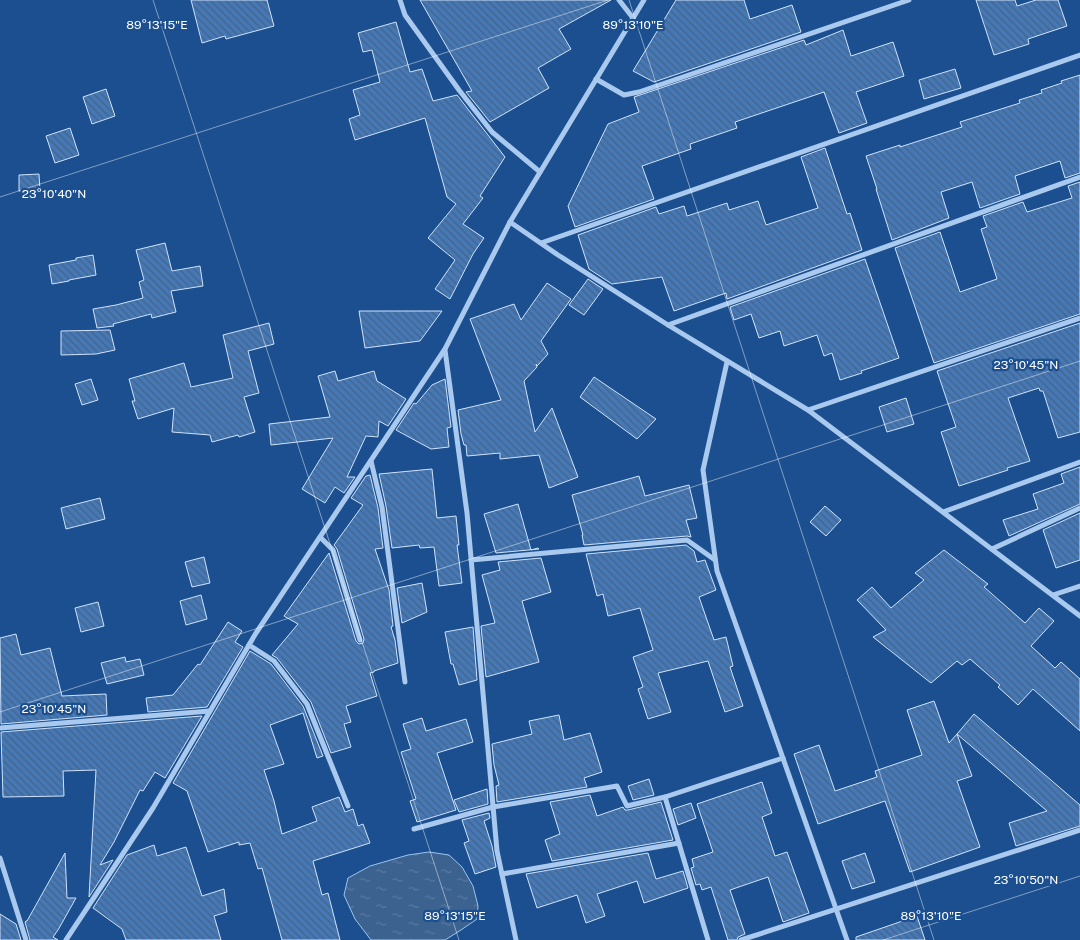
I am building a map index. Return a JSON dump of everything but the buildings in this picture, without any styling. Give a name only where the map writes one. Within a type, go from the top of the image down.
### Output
[{"type":"street","points":[[400,0],[405,15],[492,132],[540,172]]},
{"type":"street","points":[[619,0],[633,18]]},
{"type":"street","points":[[66,940],[153,808],[248,645],[445,349],[510,222],[644,0]]},
{"type":"street","points":[[596,79],[624,95],[639,92],[909,0]]},
{"type":"street","points":[[541,243],[1080,55]]},
{"type":"street","points":[[668,324],[1080,177]]},
{"type":"street","points":[[510,222],[558,255],[727,362],[808,410],[1080,616]]},
{"type":"street","points":[[808,410],[1080,318]]},
{"type":"street","points":[[445,349],[467,513],[497,851],[516,940]]},
{"type":"street","points":[[727,362],[703,470],[717,571],[848,940]]},
{"type":"street","points":[[370,461],[382,506],[405,682]]},
{"type":"street","points":[[943,512],[1080,462]]},
{"type":"street","points":[[992,549],[1080,508]]},
{"type":"street","points":[[320,537],[333,550],[360,640]]},
{"type":"street","points":[[471,560],[687,540],[715,560]]},
{"type":"street","points":[[1053,596],[1080,586]]},
{"type":"street","points":[[248,645],[274,661],[307,704],[348,806]]},
{"type":"street","points":[[0,728],[210,711]]},
{"type":"street","points":[[414,829],[493,807],[617,786],[627,806],[666,797],[783,758]]},
{"type":"street","points":[[666,797],[708,940]]},
{"type":"street","points":[[741,940],[1080,830]]},
{"type":"street","points":[[502,874],[679,843]]},
{"type":"street","points":[[0,858],[26,940]]},
{"type":"water","points":[[429,852],[449,855],[462,867],[473,886],[478,906],[477,919],[445,940],[371,940],[355,919],[344,895],[348,878],[370,866],[408,855]]}]
